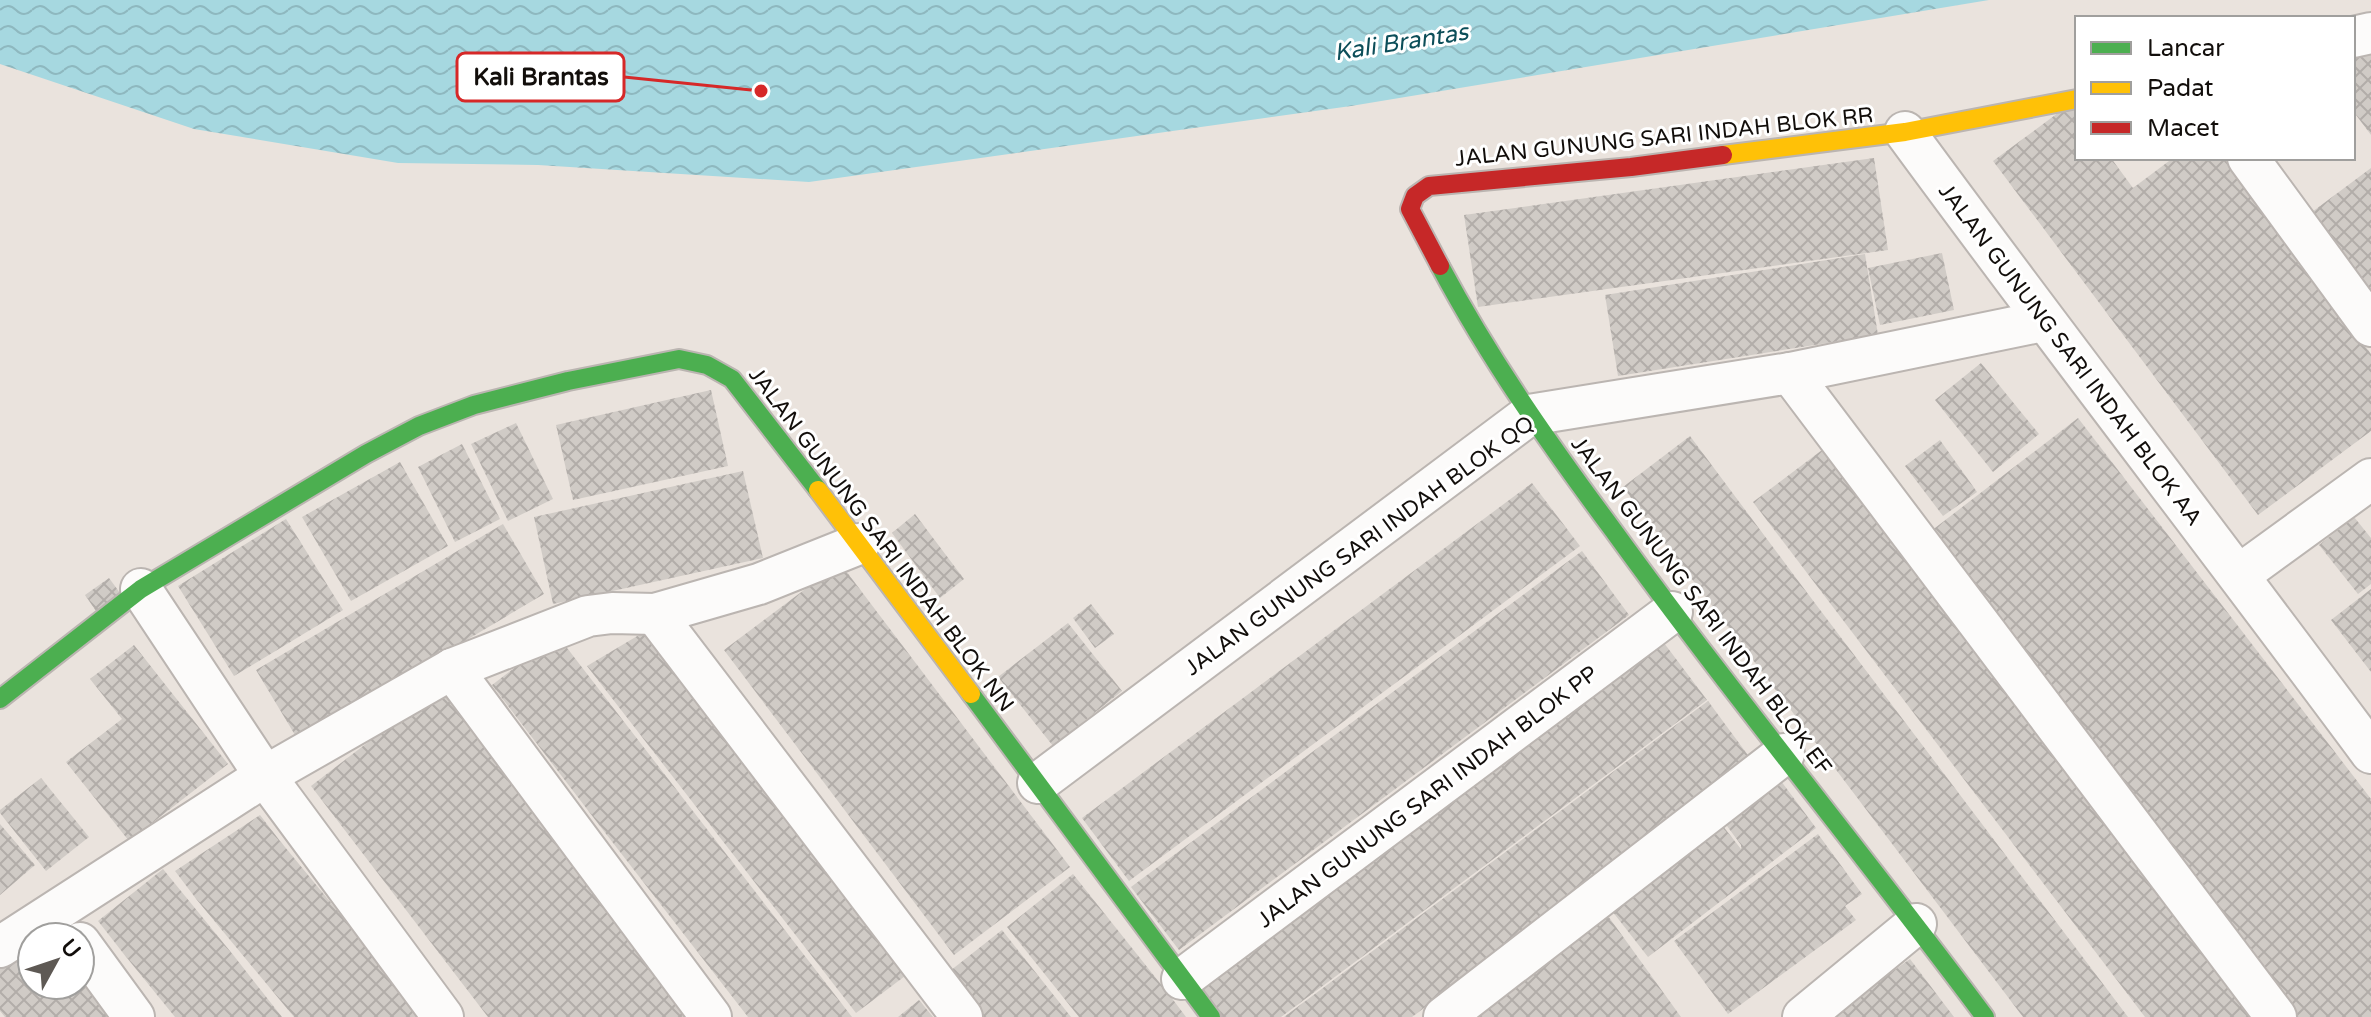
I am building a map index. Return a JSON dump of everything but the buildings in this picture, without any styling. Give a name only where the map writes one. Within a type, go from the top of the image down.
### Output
[{"type":"street","name":"JALAN GUNUNG SARI INDAH BLOK RR","points":[[1411,203],[1429,186],[1631,167],[1905,132],[2075,99]]},
{"type":"street","name":"JALAN GUNUNG SARI INDAH BLOK AA","points":[[1905,132],[2043,321],[2239,575],[2371,753]]},
{"type":"street","points":[[2249,160],[2371,326]]},
{"type":"street","name":"JALAN GUNUNG SARI INDAH BLOK EF","points":[[1411,203],[1410,209],[1469,321],[1529,415],[1672,612],[1985,1017]]},
{"type":"street","name":"JALAN GUNUNG SARI INDAH BLOK QQ","points":[[1038,783],[1529,415],[1790,373],[2043,321]]},
{"type":"street","name":"JALAN GUNUNG SARI INDAH BLOK NN","points":[[0,699],[141,589],[352,461],[419,426],[474,405],[568,381],[679,359],[712,365],[732,379],[859,544],[1211,1017]]},
{"type":"street","points":[[1790,373],[2276,1017]]},
{"type":"street","points":[[2239,575],[2371,479]]},
{"type":"street","points":[[70,921],[265,776],[452,669],[588,616],[655,614],[759,584],[859,544]]},
{"type":"street","points":[[141,589],[265,776],[443,1017]]},
{"type":"street","name":"JALAN GUNUNG SARI INDAH BLOK PP","points":[[1182,979],[1672,612]]},
{"type":"street","points":[[655,614],[962,1017]]},
{"type":"street","points":[[452,669],[711,1017]]},
{"type":"street","points":[[1444,1017],[1784,754]]},
{"type":"street","points":[[1803,1017],[1916,924]]},
{"type":"street","points":[[96,965],[134,1017]]},
{"type":"water","name":"Kali Brantas","points":[[0,0],[1989,0],[1351,106],[809,182],[538,165],[398,163],[194,129],[0,64]]},
{"type":"traffic: fast","points":[[1440,266],[1500,368],[1590,498],[1985,1017]]},
{"type":"traffic: fast","points":[[0,699],[141,589],[366,454],[419,426],[474,405],[568,381],[679,359],[707,365],[732,379],[818,490]]},
{"type":"traffic: fast","points":[[971,694],[1211,1017]]},
{"type":"traffic: slow","points":[[1723,155],[1905,132],[2075,99]]},
{"type":"traffic: slow","points":[[818,490],[971,694]]},
{"type":"traffic: jam","points":[[1440,266],[1410,209],[1415,196],[1429,186],[1723,155]]},
{"type":"place","name":"Kali Brantas","points":[[761,91]]}]
